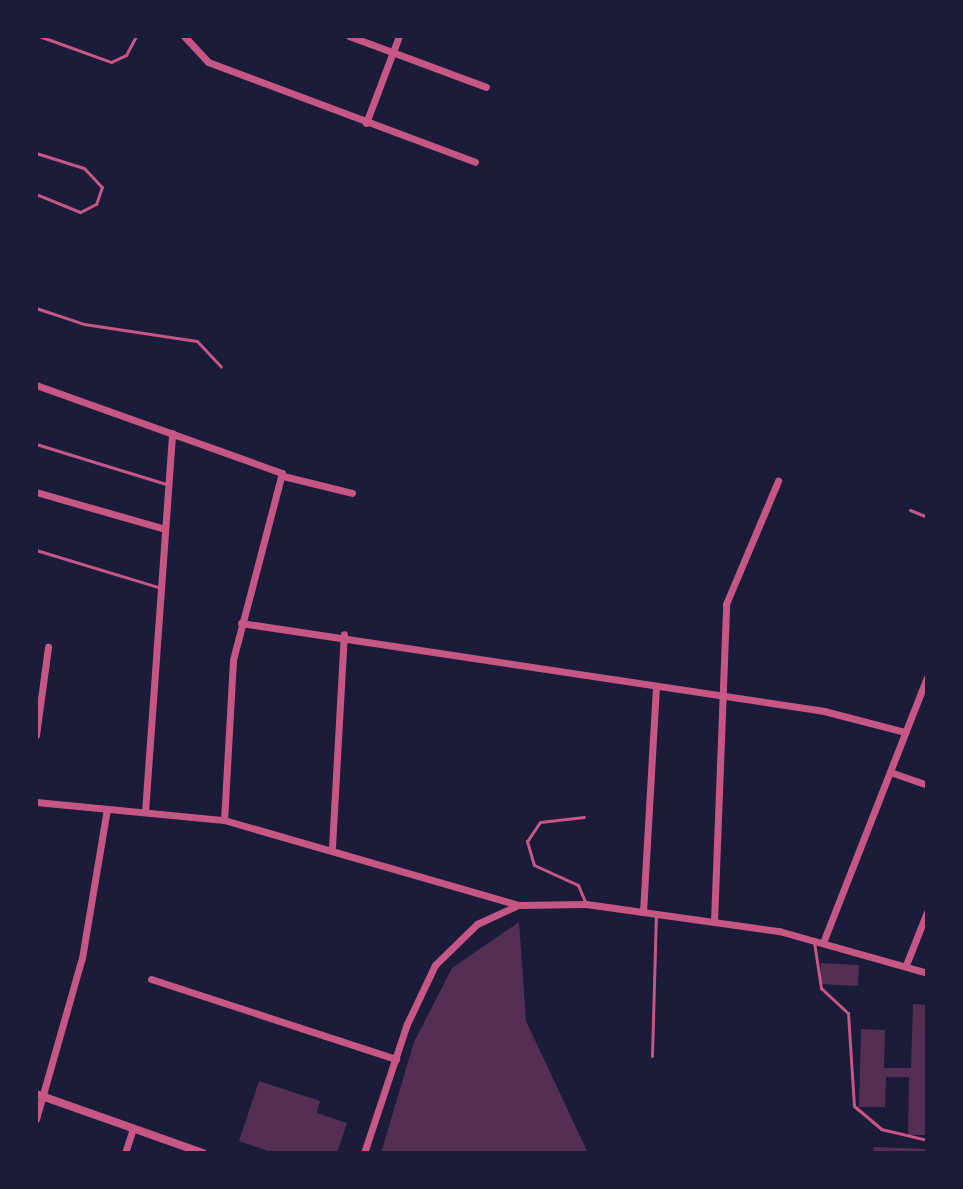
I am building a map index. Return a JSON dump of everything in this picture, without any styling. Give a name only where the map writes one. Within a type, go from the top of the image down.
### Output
[{"type":"street","points":[[184,36],[208,62],[475,162]]},
{"type":"street","points":[[349,36],[486,87]]},
{"type":"street","points":[[366,123],[399,36]]},
{"type":"street","points":[[36,385],[277,468],[283,476],[352,493]]},
{"type":"street","points":[[145,812],[158,587],[172,433]]},
{"type":"street","points":[[224,820],[241,623],[283,476]]},
{"type":"street","points":[[714,922],[720,695],[726,604],[778,481]]},
{"type":"street","points":[[36,492],[165,529]]},
{"type":"street","points":[[241,623],[344,634],[720,695],[905,732]]},
{"type":"street","points":[[332,847],[344,634]]},
{"type":"street","points":[[36,735],[48,647]]},
{"type":"street","points":[[819,939],[905,732],[924,694],[927,677]]},
{"type":"street","points":[[643,912],[656,687]]},
{"type":"street","points":[[890,772],[927,785]]},
{"type":"street","points":[[36,802],[224,820],[332,847],[518,905],[586,904],[819,939],[927,973]]},
{"type":"street","points":[[36,1119],[40,1095],[82,958],[107,809]]},
{"type":"street","points":[[364,1153],[396,1059],[435,965],[477,924],[518,905]]},
{"type":"street","points":[[906,965],[927,912]]},
{"type":"street","points":[[151,979],[396,1059]]},
{"type":"street","points":[[40,1095],[203,1153]]},
{"type":"street","points":[[125,1153],[133,1128]]},
{"type":"lane","points":[[39,36],[111,62],[126,55],[136,36]]},
{"type":"lane","points":[[36,153],[84,168],[102,187],[96,204],[80,212],[36,194]]},
{"type":"lane","points":[[36,308],[84,324],[197,341],[221,367]]},
{"type":"lane","points":[[36,444],[168,485]]},
{"type":"lane","points":[[910,510],[927,517]]},
{"type":"lane","points":[[36,550],[158,587]]},
{"type":"lane","points":[[584,817],[540,822],[527,841],[534,865],[578,885],[586,904]]},
{"type":"lane","points":[[652,1056],[656,914]]},
{"type":"lane","points":[[819,939],[815,977],[848,1013],[854,1106],[881,1129],[927,1140]]},
{"type":"building","points":[[519,922],[526,1021],[588,1153],[381,1153],[414,1042],[452,968]]},
{"type":"building","points":[[821,963],[859,965],[858,986],[820,984]]},
{"type":"building","points":[[913,1004],[927,1005],[927,1135],[908,1135],[909,1077],[886,1077],[885,1107],[859,1107],[861,1029],[885,1030],[884,1068],[911,1068]]},
{"type":"building","points":[[259,1081],[320,1101],[317,1113],[347,1123],[337,1153],[274,1153],[239,1141]]},
{"type":"building","points":[[874,1147],[927,1149],[927,1153],[873,1153]]}]
